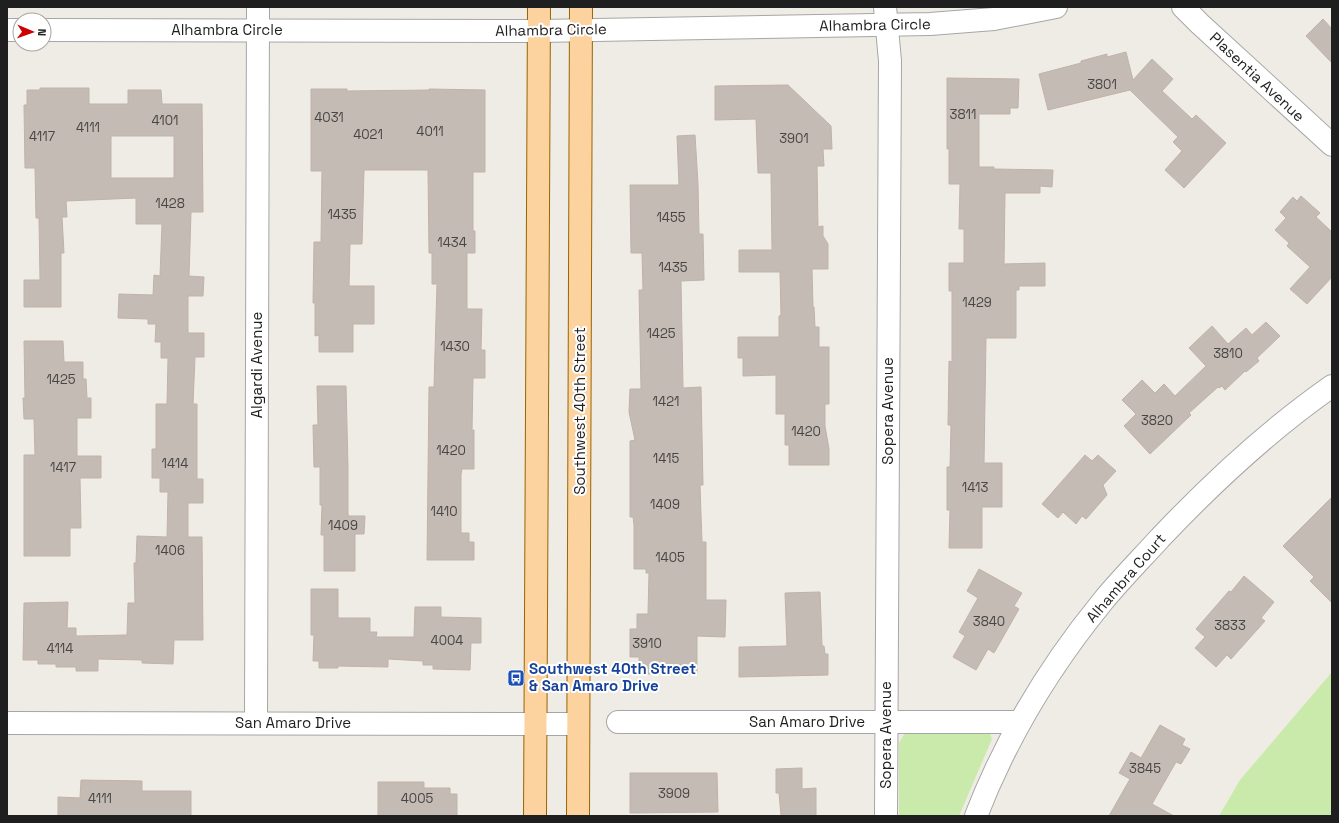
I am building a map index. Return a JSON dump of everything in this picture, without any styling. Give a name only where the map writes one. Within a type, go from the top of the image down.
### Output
[{"type":"main road","points":[[536,816],[539,7]]},
{"type":"main road","name":"Southwest 40th Street","points":[[578,816],[581,7]]},
{"type":"street","name":"Algardi Avenue","points":[[256,723],[258,7]]},
{"type":"street","name":"Alhambra Circle","points":[[52,30],[539,31],[886,16],[974,22],[1056,7]]},
{"type":"street","name":"Plasentia Avenue","points":[[1183,7],[1332,145]]},
{"type":"street","name":"Sopera Avenue","points":[[886,16],[890,61],[886,816]]},
{"type":"street","name":"Alhambra Court","points":[[976,816],[1004,750],[1019,722],[1071,643],[1104,600],[1130,570],[1186,511],[1232,467],[1292,416],[1332,386]]},
{"type":"street","name":"San Amaro Drive","points":[[618,722],[1019,722]]},
{"type":"street","name":"San Amaro Drive","points":[[7,723],[578,724]]},
{"type":"green space","points":[[1332,672],[1332,816],[1219,816],[1240,780]]},
{"type":"green space","points":[[906,731],[989,731],[992,739],[959,816],[899,816],[899,743]]},
{"type":"building","points":[[1323,19],[1332,29],[1332,63],[1306,36]]},
{"type":"building","points":[[1126,52],[1133,80],[1152,59],[1173,79],[1162,91],[1192,119],[1196,115],[1226,143],[1184,188],[1165,170],[1182,151],[1173,142],[1178,137],[1130,90],[1048,110],[1039,74],[1081,63],[1081,61],[1107,54],[1107,57]]},
{"type":"building","points":[[947,78],[1019,79],[1018,108],[1010,108],[1010,114],[979,114],[979,167],[994,167],[994,169],[1053,170],[1052,187],[1040,186],[1040,193],[1005,193],[1004,264],[1045,263],[1045,286],[1019,286],[1019,290],[1016,290],[1016,338],[986,338],[984,463],[1002,463],[1002,507],[982,507],[982,548],[949,548],[950,510],[947,510],[947,467],[950,467],[951,425],[948,425],[949,361],[952,362],[952,291],[949,291],[949,263],[964,263],[964,229],[959,229],[960,184],[949,184],[949,149],[947,149]]},
{"type":"building","points":[[788,85],[831,126],[832,149],[823,149],[824,166],[817,166],[818,227],[823,226],[823,236],[828,244],[828,269],[812,269],[813,307],[815,327],[819,327],[819,347],[829,347],[829,404],[825,404],[825,426],[829,449],[829,465],[789,465],[789,445],[785,445],[785,414],[776,414],[776,375],[743,376],[743,358],[738,358],[738,337],[779,337],[779,316],[781,315],[780,272],[739,272],[739,250],[772,250],[771,173],[758,173],[756,119],[715,120],[715,86]]},
{"type":"building","points":[[40,88],[89,88],[89,104],[128,104],[128,90],[161,90],[162,104],[202,104],[203,212],[191,212],[189,276],[204,277],[203,296],[188,296],[188,333],[204,333],[204,357],[195,357],[193,404],[197,404],[197,479],[203,479],[203,503],[188,503],[188,537],[202,537],[203,640],[174,640],[173,664],[142,663],[142,660],[98,659],[98,671],[76,671],[76,667],[56,667],[56,664],[38,664],[38,660],[23,660],[24,603],[68,602],[67,628],[76,628],[76,636],[127,635],[128,603],[135,603],[134,563],[136,563],[137,536],[167,537],[168,492],[160,492],[160,478],[152,478],[152,449],[156,449],[156,404],[167,404],[168,358],[161,358],[161,342],[155,342],[156,324],[148,324],[148,319],[118,318],[119,294],[153,295],[154,275],[160,276],[162,224],[136,224],[136,198],[66,201],[67,217],[62,217],[64,253],[61,253],[61,307],[24,307],[24,280],[40,280],[39,218],[36,218],[35,168],[25,168],[24,105],[27,105],[27,90],[40,90]],"holes":[[[111,136],[174,136],[174,178],[111,178]]]},
{"type":"building","points":[[311,89],[347,89],[347,91],[429,89],[485,90],[485,172],[473,172],[473,231],[475,231],[475,253],[467,253],[467,309],[482,309],[481,350],[485,350],[485,378],[473,378],[472,430],[474,430],[474,469],[462,469],[461,474],[461,533],[469,533],[469,542],[474,542],[474,560],[427,560],[429,387],[434,387],[437,284],[432,284],[432,253],[429,253],[428,170],[364,170],[362,244],[350,244],[349,286],[374,286],[374,324],[353,324],[353,352],[319,352],[319,335],[315,336],[315,303],[313,303],[314,242],[321,242],[322,171],[311,171]]},
{"type":"building","points":[[695,135],[699,234],[703,234],[704,280],[681,281],[683,388],[701,387],[703,485],[700,485],[702,542],[706,542],[706,600],[726,600],[725,637],[697,636],[697,674],[639,674],[639,657],[630,657],[630,629],[637,629],[637,614],[648,614],[649,573],[646,573],[646,569],[634,569],[634,525],[633,517],[630,517],[630,441],[635,440],[629,412],[630,389],[641,389],[639,290],[643,290],[642,253],[631,253],[630,185],[679,185],[677,136]]},
{"type":"building","points":[[1301,196],[1320,213],[1316,217],[1332,232],[1332,277],[1307,304],[1290,289],[1310,267],[1287,246],[1289,243],[1275,230],[1286,218],[1280,212],[1293,197],[1297,201]]},
{"type":"building","points":[[1266,322],[1280,336],[1257,358],[1259,361],[1246,372],[1245,371],[1225,390],[1222,386],[1219,388],[1218,387],[1189,413],[1191,415],[1150,454],[1124,426],[1136,414],[1122,400],[1142,380],[1155,393],[1164,384],[1175,396],[1206,366],[1189,348],[1212,326],[1228,344],[1246,328],[1252,335]]},
{"type":"building","points":[[24,341],[63,341],[64,362],[83,362],[83,379],[86,379],[87,398],[91,398],[91,418],[77,418],[77,456],[101,456],[101,478],[80,478],[81,528],[70,528],[70,556],[24,556],[24,455],[35,455],[34,419],[24,419]]},
{"type":"building","points":[[317,386],[346,386],[348,516],[365,516],[364,534],[355,534],[355,571],[324,571],[324,535],[321,535],[322,505],[320,505],[320,467],[314,467],[313,425],[318,425]]},
{"type":"building","points":[[1085,455],[1092,461],[1098,455],[1116,471],[1103,485],[1107,495],[1086,519],[1082,516],[1076,524],[1063,512],[1058,518],[1042,504]]},
{"type":"building","points":[[1332,497],[1332,603],[1310,581],[1314,577],[1283,546]]},
{"type":"building","points":[[979,569],[1022,593],[1014,606],[1019,609],[994,653],[988,649],[976,670],[953,657],[965,636],[959,632],[978,598],[967,591]]},
{"type":"building","points":[[1244,576],[1274,602],[1261,618],[1265,621],[1231,659],[1227,655],[1216,667],[1195,648],[1205,637],[1196,629]]},
{"type":"building","points":[[311,589],[338,589],[338,618],[370,618],[370,632],[377,632],[376,637],[414,637],[415,607],[441,607],[441,617],[481,618],[481,643],[471,643],[470,670],[433,669],[433,665],[423,665],[423,661],[388,659],[388,667],[338,666],[338,668],[319,668],[319,661],[313,661],[314,635],[311,635]]},
{"type":"building","points":[[820,592],[822,646],[824,646],[825,654],[828,654],[828,675],[739,677],[739,647],[787,646],[785,593]]},
{"type":"building","points":[[1160,725],[1185,739],[1182,745],[1190,749],[1181,764],[1176,762],[1152,804],[1174,816],[1109,816],[1130,779],[1119,773],[1131,752],[1141,758]]},
{"type":"building","points":[[802,768],[802,789],[816,788],[816,816],[781,816],[779,793],[776,793],[776,769]]},
{"type":"building","points":[[630,773],[717,773],[718,812],[630,813]]},
{"type":"building","points":[[81,780],[142,781],[142,791],[191,791],[191,816],[58,816],[58,797],[80,798]]},
{"type":"building","points":[[378,782],[424,782],[424,788],[450,788],[450,794],[457,794],[457,816],[378,816]]},
{"type":"place","name":"Southwest 40th Street & San Amaro Drive","points":[[516,678]]}]
